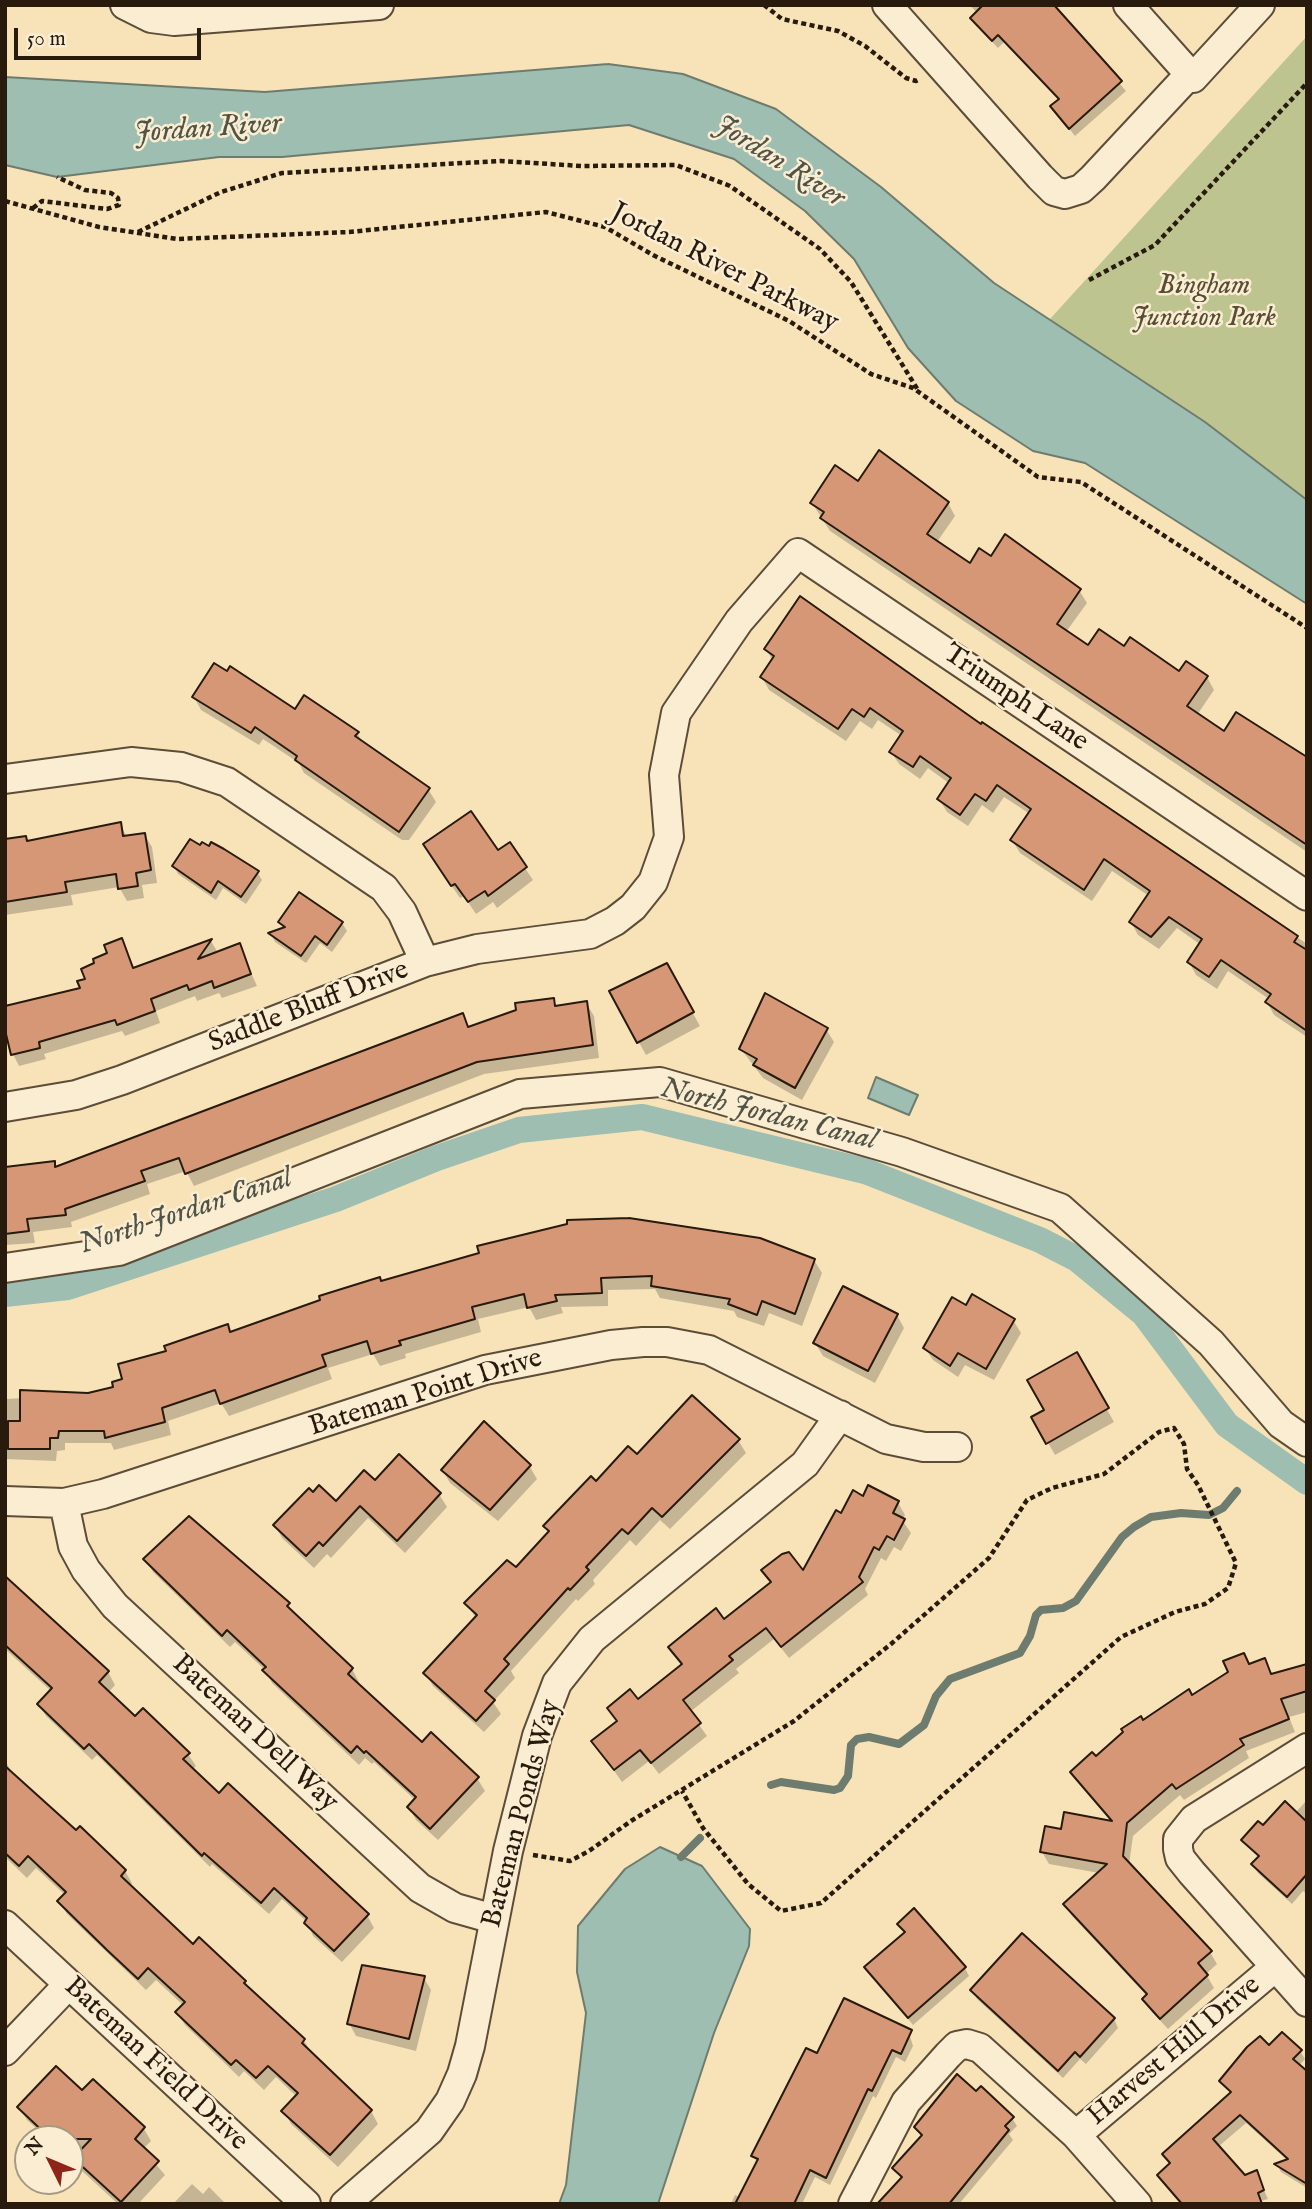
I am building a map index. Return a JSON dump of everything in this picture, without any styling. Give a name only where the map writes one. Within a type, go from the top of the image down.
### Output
[{"type":"street","points":[[125,5],[151,18],[174,21],[379,5]]},
{"type":"street","points":[[887,5],[1040,177],[1054,191],[1065,194],[1081,190],[1260,5]]},
{"type":"street","points":[[1128,5],[1191,77]]},
{"type":"street","name":"Triumph Lane","points":[[615,922],[633,907],[653,883],[669,837],[664,775],[676,713],[739,621],[798,553],[1307,896]]},
{"type":"street","points":[[5,779],[131,762],[181,767],[227,782],[384,888],[402,912],[425,962]]},
{"type":"street","name":"Saddle Bluff Drive","points":[[5,1107],[76,1095],[122,1080],[425,962],[477,949],[590,933],[615,922]]},
{"type":"street","points":[[5,1268],[119,1251],[520,1094],[660,1082],[902,1152],[1060,1208],[1211,1343],[1281,1424],[1307,1442]]},
{"type":"street","name":"Bateman Point Drive","points":[[5,1501],[64,1503],[146,1482],[485,1370],[611,1345],[667,1342],[709,1350],[886,1438],[924,1447],[957,1447]]},
{"type":"street","name":"Bateman Ponds Way","points":[[345,2204],[419,2141],[450,2101],[470,2046],[508,1851],[546,1708],[572,1661],[616,1618],[805,1464],[840,1415]]},
{"type":"street","name":"Bateman Dell Way","points":[[64,1503],[74,1546],[86,1570],[115,1606],[420,1888],[437,1900],[494,1919]]},
{"type":"street","points":[[1307,1748],[1209,1808],[1178,1839],[1180,1858],[1274,1968],[1307,2002]]},
{"type":"street","name":"Bateman Field Drive","points":[[5,1925],[306,2204]]},
{"type":"street","name":"Harvest Hill Drive","points":[[1076,2135],[1274,1968]]},
{"type":"street","points":[[5,2051],[68,1985]]},
{"type":"street","points":[[853,2204],[906,2102],[957,2046],[974,2044],[1076,2135],[1137,2204]]},
{"type":"path","points":[[764,5],[782,19],[838,31],[865,46],[887,66],[916,82],[938,62]]},
{"type":"path","points":[[1089,280],[1155,245],[1307,83]]},
{"type":"path","points":[[138,233],[221,192],[282,173],[500,161],[582,166],[676,165],[730,186],[820,249],[851,282],[919,393]]},
{"type":"path","points":[[33,209],[42,201],[107,209],[119,205],[118,198],[111,193],[85,190],[57,177]]},
{"type":"path","name":"Jordan River Parkway","points":[[5,201],[99,227],[177,239],[248,239],[349,232],[546,212],[606,228],[653,255],[789,321],[871,374],[919,393],[1038,477],[1080,482],[1307,628]]},
{"type":"path","points":[[508,1851],[570,1861],[682,1791],[794,1721],[891,1644],[989,1558],[1027,1500],[1052,1488],[1104,1474],[1159,1432],[1174,1428],[1184,1444],[1187,1469],[1198,1485],[1236,1563],[1228,1588],[1205,1604],[1175,1612],[1121,1637],[821,1903],[781,1911],[741,1874],[703,1828],[682,1791]]},
{"type":"green space","name":"Bingham Junction Park","points":[[1307,36],[1307,504],[1050,319]]},
{"type":"water","name":"Jordan River","points":[[608,64],[683,74],[776,109],[881,187],[994,283],[1205,422],[1307,500],[1307,604],[1085,463],[1033,451],[956,401],[908,348],[854,259],[805,211],[734,159],[629,125],[282,157],[219,157],[57,177],[5,165],[5,77],[265,92]]},
{"type":"water","points":[[876,1077],[918,1095],[909,1115],[868,1098]]},
{"type":"water","points":[[660,1847],[702,1866],[750,1929],[749,1946],[714,2033],[658,2204],[559,2204],[566,2185],[586,2013],[577,1972],[578,1926],[625,1869]]},
{"type":"building","points":[[983,5],[1054,5],[1122,81],[1069,129],[1050,106],[1059,99],[998,35],[992,41],[970,18]]},
{"type":"building","points":[[879,450],[949,502],[927,534],[970,563],[979,548],[991,556],[1005,534],[1081,589],[1057,624],[1088,645],[1099,629],[1124,646],[1130,637],[1179,671],[1186,661],[1208,676],[1187,706],[1224,731],[1236,712],[1307,757],[1307,845],[820,518],[824,512],[810,503],[835,465],[858,481]]},
{"type":"building","points":[[800,596],[981,724],[982,722],[1298,936],[1294,942],[1307,950],[1307,1031],[1265,1002],[1271,994],[1221,960],[1209,977],[1187,962],[1202,939],[1169,917],[1151,937],[1129,922],[1150,891],[1104,859],[1084,890],[1010,840],[1031,809],[997,785],[986,801],[975,794],[960,815],[937,799],[951,778],[920,756],[913,767],[889,752],[903,731],[870,708],[864,717],[852,709],[838,729],[760,677],[774,656],[764,649]]},
{"type":"building","points":[[214,663],[227,671],[230,666],[295,709],[304,695],[359,732],[355,736],[430,788],[399,832],[295,760],[297,756],[255,727],[251,733],[192,697]]},
{"type":"building","points":[[471,811],[498,850],[510,842],[527,867],[488,896],[485,891],[468,902],[455,884],[451,886],[423,844]]},
{"type":"building","points":[[121,822],[123,836],[145,833],[151,870],[136,873],[138,886],[118,889],[116,874],[65,882],[67,892],[5,902],[5,839],[26,836],[27,841]]},
{"type":"building","points":[[190,839],[200,845],[202,842],[209,846],[211,842],[259,871],[241,897],[218,881],[211,893],[172,866]]},
{"type":"building","points":[[299,892],[343,922],[327,945],[315,936],[301,956],[268,933],[285,927],[278,922]]},
{"type":"building","points":[[122,938],[133,968],[212,939],[198,959],[240,943],[251,974],[214,988],[212,981],[189,990],[187,985],[151,999],[155,1011],[117,1025],[115,1020],[39,1042],[40,1048],[11,1055],[5,1030],[5,1006],[80,988],[77,981],[85,979],[81,969],[94,963],[93,959],[107,953],[104,945]]},
{"type":"building","points":[[667,963],[694,1012],[637,1043],[609,991]]},
{"type":"building","points":[[765,993],[828,1028],[795,1088],[753,1065],[757,1059],[739,1049]]},
{"type":"building","points":[[554,998],[555,1006],[587,1001],[593,1045],[477,1062],[185,1174],[179,1158],[141,1171],[145,1181],[65,1209],[66,1215],[27,1219],[29,1231],[5,1234],[5,1167],[55,1161],[55,1167],[463,1013],[468,1027],[516,1010],[515,1003]]},
{"type":"building","points":[[629,1218],[760,1238],[815,1259],[795,1314],[762,1301],[757,1315],[728,1304],[730,1299],[651,1286],[652,1276],[601,1278],[602,1293],[555,1295],[557,1301],[527,1308],[524,1294],[472,1307],[475,1319],[399,1341],[401,1345],[371,1354],[367,1341],[322,1355],[326,1366],[220,1404],[215,1390],[162,1408],[165,1422],[105,1438],[104,1431],[59,1431],[58,1438],[50,1438],[50,1449],[8,1449],[8,1421],[20,1421],[20,1390],[88,1393],[113,1387],[112,1382],[122,1379],[118,1364],[166,1351],[164,1346],[228,1324],[230,1332],[320,1300],[319,1296],[380,1277],[381,1281],[479,1253],[477,1246],[567,1224],[567,1220]]},
{"type":"building","points":[[843,1286],[898,1314],[868,1371],[813,1343]]},
{"type":"building","points":[[972,1294],[1015,1319],[986,1369],[958,1353],[950,1366],[923,1348],[952,1297],[966,1305]]},
{"type":"building","points":[[1077,1352],[1109,1408],[1046,1444],[1031,1417],[1044,1410],[1027,1380]]},
{"type":"building","points":[[692,1395],[740,1439],[662,1517],[652,1508],[628,1534],[622,1529],[586,1567],[589,1570],[570,1590],[568,1588],[504,1659],[509,1664],[485,1691],[495,1700],[476,1721],[423,1673],[477,1615],[464,1603],[507,1560],[516,1567],[549,1531],[543,1526],[591,1476],[596,1481],[628,1446],[637,1454]]},
{"type":"building","points":[[484,1421],[531,1465],[490,1510],[441,1470]]},
{"type":"building","points":[[399,1454],[441,1493],[397,1541],[360,1506],[323,1546],[319,1542],[306,1556],[273,1525],[309,1488],[313,1492],[319,1485],[336,1501],[364,1470],[375,1480]]},
{"type":"building","points":[[868,1485],[899,1501],[893,1513],[905,1519],[894,1540],[887,1536],[879,1550],[874,1547],[859,1577],[863,1582],[781,1647],[766,1628],[729,1656],[733,1660],[683,1700],[701,1723],[651,1763],[640,1750],[614,1770],[591,1741],[617,1721],[607,1708],[630,1689],[638,1699],[682,1664],[668,1647],[716,1608],[724,1619],[771,1582],[761,1570],[782,1554],[789,1552],[803,1570],[836,1510],[841,1513],[853,1490],[863,1496]]},
{"type":"building","points":[[189,1516],[290,1603],[287,1606],[353,1668],[348,1674],[422,1742],[431,1732],[479,1777],[430,1829],[407,1807],[416,1797],[366,1751],[364,1753],[357,1746],[351,1753],[262,1670],[266,1667],[227,1630],[222,1636],[143,1559]]},
{"type":"building","points":[[5,1576],[109,1671],[99,1682],[135,1716],[143,1708],[190,1753],[183,1759],[219,1793],[228,1783],[369,1914],[334,1951],[304,1923],[307,1918],[274,1888],[261,1903],[204,1853],[202,1856],[89,1744],[84,1749],[37,1704],[52,1688],[5,1645]]},
{"type":"building","points":[[1244,1653],[1249,1664],[1265,1658],[1271,1674],[1307,1664],[1307,1691],[1281,1699],[1289,1719],[1240,1739],[1244,1745],[1176,1789],[1172,1784],[1127,1823],[1123,1856],[1212,1951],[1198,1963],[1208,1975],[1160,2019],[1142,1999],[1147,1994],[1063,1904],[1107,1864],[1040,1852],[1045,1826],[1061,1829],[1064,1812],[1112,1821],[1070,1772],[1092,1752],[1096,1756],[1123,1732],[1121,1729],[1141,1716],[1143,1720],[1189,1689],[1192,1695],[1228,1672],[1223,1661]]},
{"type":"building","points":[[5,1766],[76,1830],[80,1826],[126,1870],[121,1876],[193,1944],[199,1937],[246,1981],[244,1983],[305,2039],[302,2043],[372,2110],[330,2155],[281,2111],[298,2093],[268,2066],[256,2078],[236,2060],[231,2065],[175,2012],[185,2002],[148,1968],[138,1979],[57,1901],[66,1892],[28,1856],[19,1866],[5,1853]]},
{"type":"building","points":[[1285,1801],[1307,1822],[1307,1874],[1287,1897],[1251,1864],[1259,1856],[1241,1840],[1258,1821],[1263,1825]]},
{"type":"building","points":[[914,1908],[966,1967],[908,2018],[864,1967],[905,1932],[897,1924]]},
{"type":"building","points":[[1022,1933],[1115,2018],[1080,2057],[1075,2052],[1058,2071],[970,1990]]},
{"type":"building","points":[[362,1965],[425,1976],[409,2039],[347,2024]]},
{"type":"building","points":[[844,1998],[912,2030],[901,2054],[892,2050],[872,2091],[868,2089],[826,2178],[810,2170],[794,2204],[735,2204],[758,2159],[751,2156],[806,2048],[817,2053]]},
{"type":"building","points":[[1282,2032],[1302,2050],[1293,2059],[1307,2071],[1307,2184],[1274,2164],[1288,2159],[1240,2115],[1213,2139],[1245,2175],[1257,2170],[1264,2190],[1258,2193],[1262,2204],[1182,2204],[1157,2175],[1170,2163],[1162,2154],[1231,2092],[1219,2081],[1247,2047],[1260,2036],[1269,2045]]},
{"type":"building","points":[[56,2066],[82,2090],[93,2079],[145,2127],[135,2139],[159,2161],[121,2202],[84,2168],[84,2146],[91,2139],[84,2139],[84,2125],[36,2125],[17,2107]]},
{"type":"building","points":[[957,2074],[976,2091],[981,2086],[1014,2117],[1005,2126],[1009,2130],[949,2204],[877,2204],[902,2177],[892,2168],[922,2135],[914,2127]]},
{"type":"waterway","name":"North Jordan Canal","points":[[5,1294],[68,1287],[336,1199],[437,1158],[519,1130],[642,1117],[865,1171],[1040,1240],[1077,1259],[1144,1314],[1227,1425],[1307,1482]]},
{"type":"waterway","points":[[771,1785],[781,1782],[834,1790],[840,1788],[848,1776],[851,1745],[857,1739],[869,1737],[899,1744],[924,1725],[936,1696],[950,1679],[1020,1653],[1030,1636],[1036,1615],[1041,1610],[1063,1608],[1076,1601],[1122,1537],[1134,1527],[1151,1517],[1181,1513],[1209,1515],[1223,1508],[1237,1491]]},
{"type":"waterway","points":[[681,1857],[700,1838]]}]
